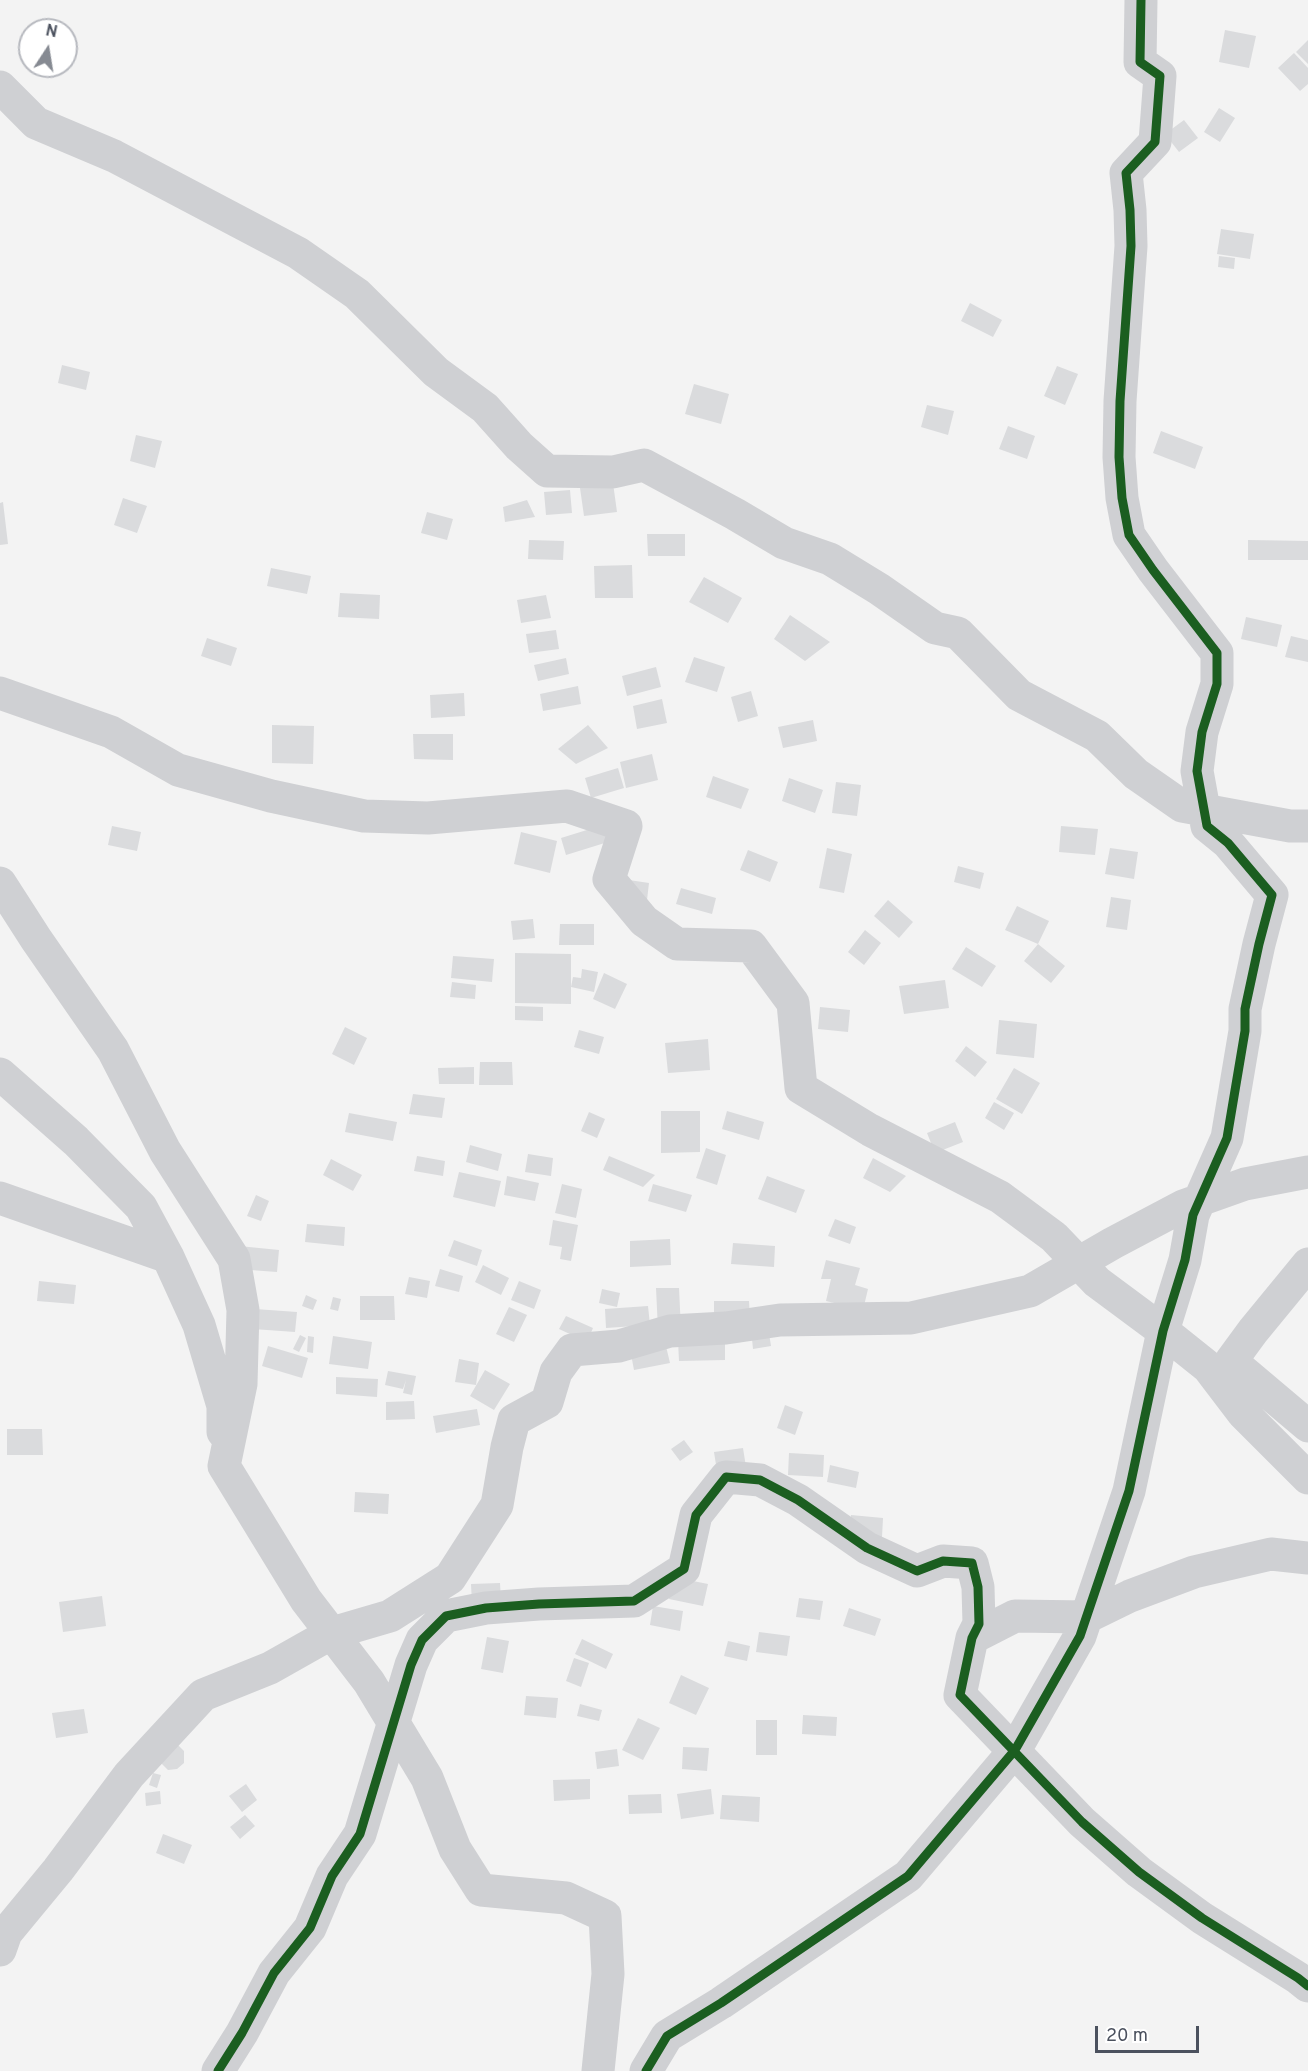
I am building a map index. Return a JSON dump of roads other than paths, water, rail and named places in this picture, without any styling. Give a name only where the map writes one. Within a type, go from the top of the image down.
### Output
[{"type":"street","points":[[646,2071],[667,2036],[721,2003],[908,1876],[1015,1750],[1080,1636],[1087,1617],[1129,1491],[1163,1331],[1185,1260],[1193,1215],[1227,1138],[1245,1031],[1245,1009],[1272,895],[1228,843],[1207,826],[1197,771],[1202,732],[1217,684],[1217,653],[1129,535],[1122,498],[1119,457],[1120,401],[1131,246],[1126,173],[1155,142],[1160,76],[1140,62],[1141,0]]},
{"type":"street","points":[[0,87],[36,123],[114,156],[298,253],[338,280],[357,294],[436,372],[485,408],[519,447],[547,471],[613,472],[644,465],[784,543],[830,559],[879,589],[935,628],[958,633],[1019,694],[1097,736],[1136,774],[1182,806],[1290,826],[1308,826]]},
{"type":"street","points":[[0,693],[111,732],[178,770],[294,801],[364,816],[428,818],[567,806],[626,826],[609,879],[644,921],[677,944],[751,946],[793,1003],[801,1088],[870,1130],[1000,1197],[1054,1237],[1097,1282],[1208,1367],[1243,1413],[1308,1478]]},
{"type":"street","points":[[0,883],[113,1050],[165,1151],[234,1259],[243,1310],[241,1384],[224,1466]]},
{"type":"street","points":[[0,1074],[76,1141],[141,1207],[168,1257],[199,1325],[223,1407],[224,1466],[306,1600],[369,1682],[427,1778],[455,1849],[481,1890],[566,1898],[605,1916],[608,1974],[598,2071]]},
{"type":"street","points":[[0,1950],[6,1933],[58,1870],[129,1775],[203,1695],[270,1668],[332,1633],[390,1617],[450,1578],[497,1505],[514,1420],[547,1402],[556,1372],[572,1350],[619,1346],[670,1331],[726,1329],[780,1320],[911,1318],[1030,1291],[1183,1206],[1245,1184],[1308,1172]]},
{"type":"street","points":[[0,1198],[168,1257]]},
{"type":"street","points":[[1308,1264],[1253,1330],[1231,1361],[1308,1426]]},
{"type":"street","points":[[218,2071],[242,2033],[274,1973],[310,1928],[332,1876],[360,1833],[411,1665],[422,1640],[446,1616],[486,1608],[634,1601],[684,1569],[696,1515],[726,1477],[760,1480],[798,1500],[867,1548],[917,1571],[944,1562],[972,1563],[978,1587],[980,1624],[972,1638],[960,1695],[1082,1822],[1139,1872],[1202,1918],[1308,1986]]},
{"type":"street","points":[[972,1638],[1015,1616],[1087,1617],[1130,1596],[1194,1572],[1271,1554],[1308,1558]]}]
